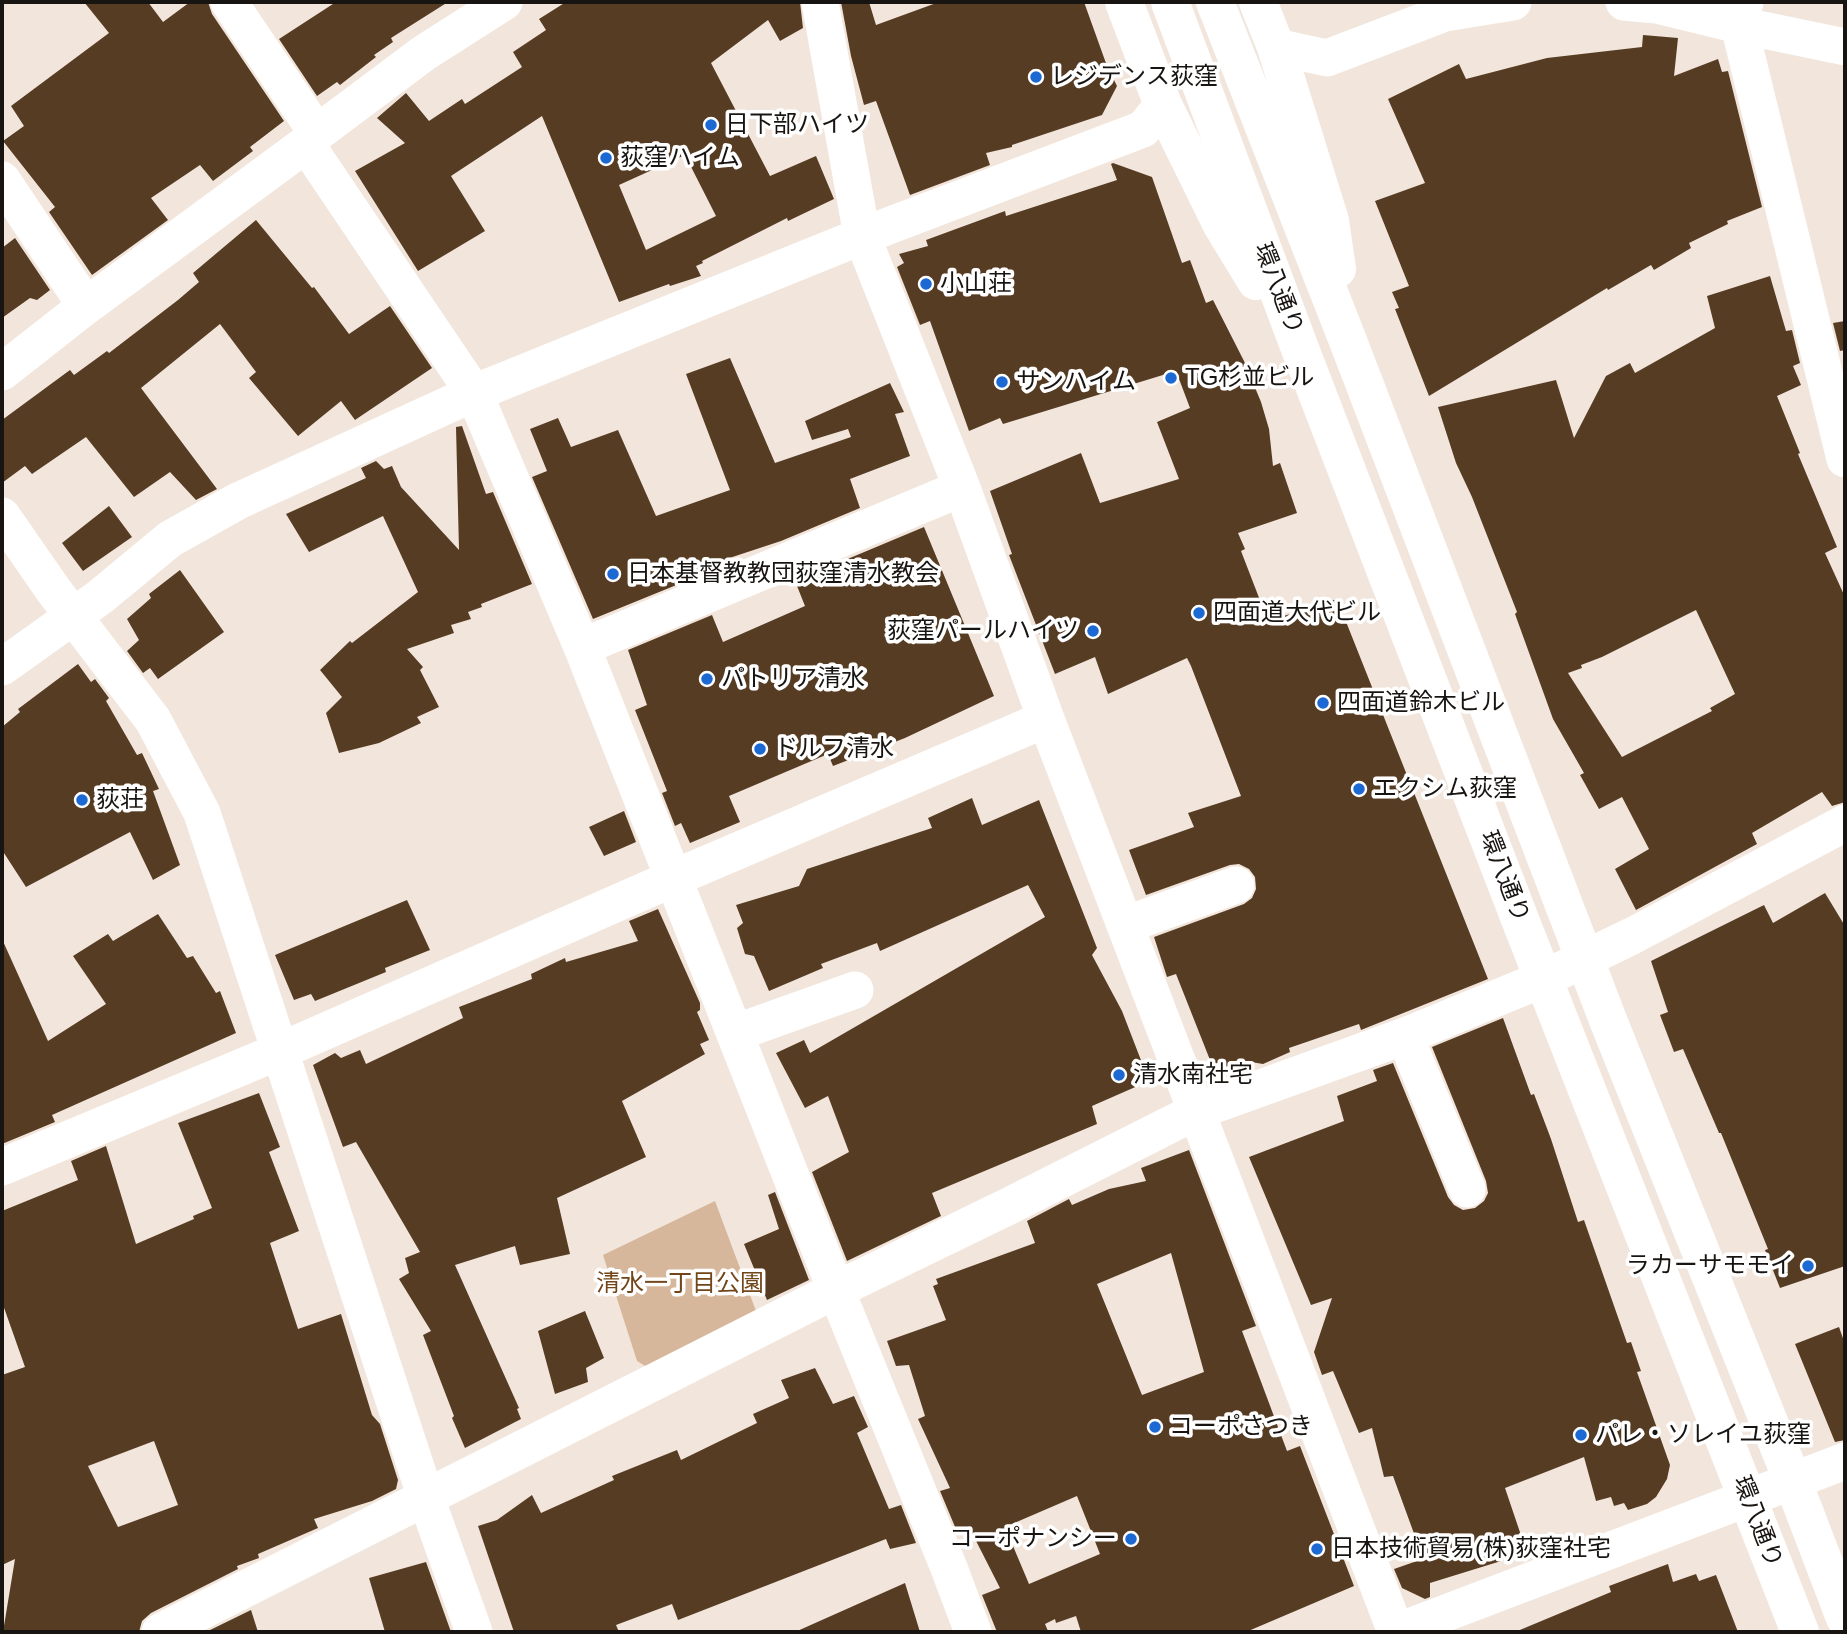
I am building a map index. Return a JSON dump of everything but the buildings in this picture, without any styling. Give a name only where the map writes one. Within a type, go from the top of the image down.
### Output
[{"type":"main road","points":[[1124,2],[1163,104],[1222,225],[1302,354]]},
{"type":"main road","name":"環八通り","points":[[1170,2],[1302,354],[1800,1632]]},
{"type":"main road","name":"環八通り","points":[[1214,2],[1348,341],[1585,960],[1845,1618]]},
{"type":"main road","points":[[1258,2],[1276,47],[1329,221],[1348,341]]},
{"type":"street","points":[[229,2],[312,139],[474,393],[582,647],[836,1290],[950,1568],[973,1632]]},
{"type":"street","points":[[2,372],[424,53],[504,2]]},
{"type":"street","points":[[820,2],[862,236],[962,488],[1046,719],[1396,1632],[1845,1461]]},
{"type":"street","points":[[1276,47],[1327,58],[1444,13],[1513,2]]},
{"type":"street","points":[[1625,2],[1742,14],[1845,47]]},
{"type":"street","points":[[1742,14],[1845,459]]},
{"type":"street","points":[[2,667],[100,597],[170,539],[238,501],[474,393],[862,236],[1143,129],[1163,104]]},
{"type":"street","points":[[2,180],[86,306]]},
{"type":"street","points":[[582,647],[962,488]]},
{"type":"street","points":[[2,516],[153,720],[202,813],[426,1497],[474,1632]]},
{"type":"street","points":[[2,1167],[281,1051],[674,878],[1046,719]]},
{"type":"street","points":[[160,1632],[836,1290],[1197,1111],[1405,1036],[1544,979],[1632,936],[1845,823]]},
{"type":"street","points":[[1125,925],[1236,885]]},
{"type":"street","points":[[736,1033],[855,990]]},
{"type":"street","points":[[1405,1036],[1467,1189]]},
{"type":"green space","name":"清水一丁目公園","points":[[715,1201],[756,1311],[647,1367],[637,1361],[603,1255]]},
{"type":"place","name":"レジデンス荻窪","points":[[1036,77]]},
{"type":"place","name":"日下部ハイツ","points":[[711,125]]},
{"type":"place","name":"荻窪ハイム","points":[[606,158]]},
{"type":"place","name":"小山荘","points":[[926,284]]},
{"type":"place","name":"TG杉並ビル","points":[[1171,378]]},
{"type":"place","name":"サンハイム","points":[[1002,382]]},
{"type":"place","name":"日本基督教教団荻窪清水教会","points":[[613,574]]},
{"type":"place","name":"四面道大代ビル","points":[[1199,613]]},
{"type":"place","name":"荻窪パールハイツ","points":[[1093,631]]},
{"type":"place","name":"パトリア清水","points":[[707,679]]},
{"type":"place","name":"四面道鈴木ビル","points":[[1323,703]]},
{"type":"place","name":"ドルフ清水","points":[[760,749]]},
{"type":"place","name":"エクシム荻窪","points":[[1359,789]]},
{"type":"place","name":"荻荘","points":[[82,800]]},
{"type":"place","name":"清水南社宅","points":[[1119,1075]]},
{"type":"place","name":"ラカーサモモイ","points":[[1808,1266]]},
{"type":"place","name":"コーポさつき","points":[[1155,1427]]},
{"type":"place","name":"パレ・ソレイユ荻窪","points":[[1581,1435]]},
{"type":"place","name":"コーポナンシー","points":[[1131,1539]]},
{"type":"place","name":"日本技術貿易(株)荻窪社宅","points":[[1317,1549]]}]
